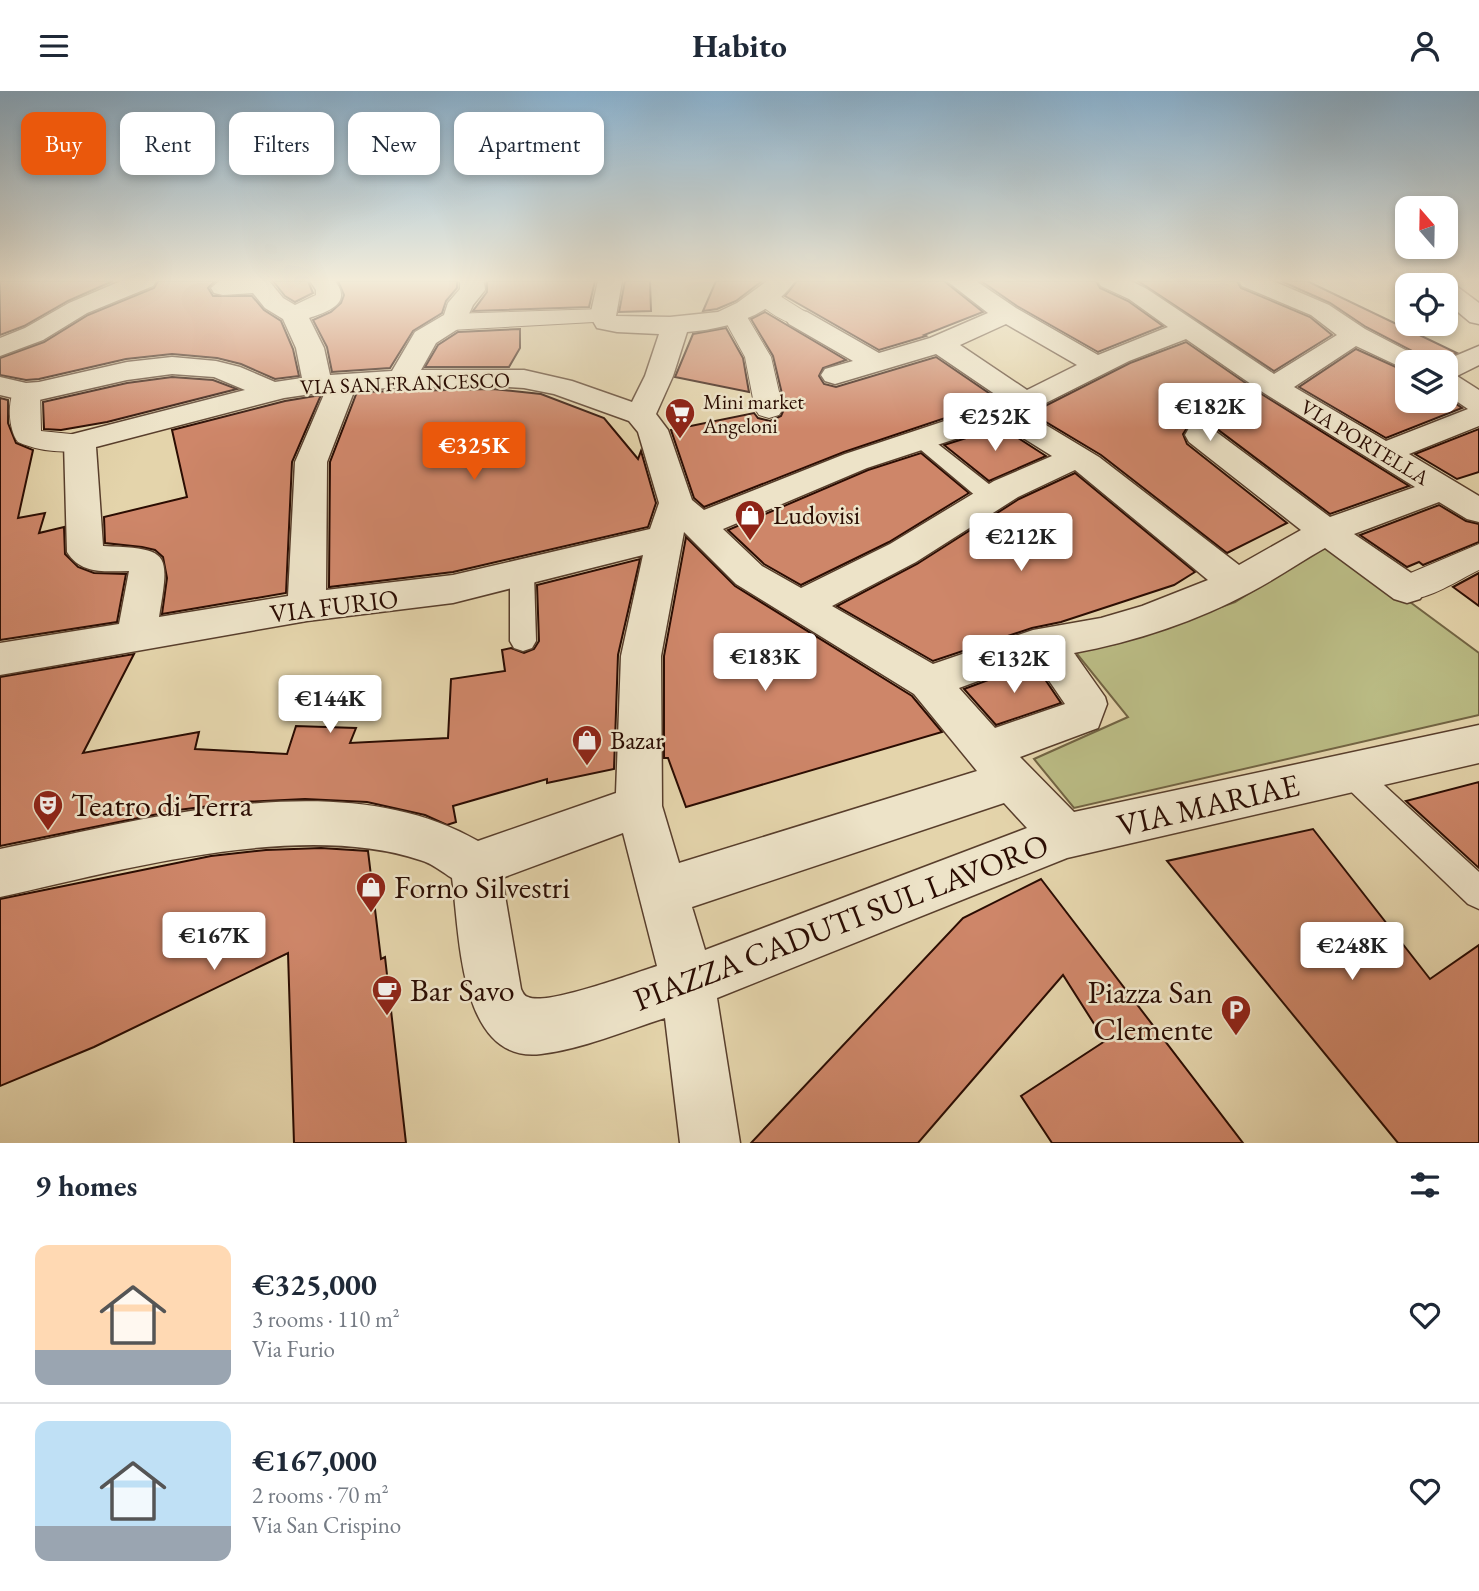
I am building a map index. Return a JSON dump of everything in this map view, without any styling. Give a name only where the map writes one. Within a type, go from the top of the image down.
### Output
[{"type":"street","points":[[0,348],[41,330]]},
{"type":"street","points":[[302,330],[330,382],[310,462],[307,607]]},
{"type":"street","points":[[401,380],[425,338],[437,330]]},
{"type":"street","points":[[674,330],[646,423],[680,522],[642,656],[639,806],[688,983],[710,1143]]},
{"type":"street","points":[[743,330],[758,357],[769,409]]},
{"type":"street","points":[[817,330],[851,345],[875,363]]},
{"type":"street","points":[[835,375],[940,344],[971,330]]},
{"type":"street","points":[[1035,330],[1098,366]]},
{"type":"street","name":"VIA FURIO","points":[[0,659],[307,607],[422,594],[522,574],[1016,408],[1131,350],[1183,330]]},
{"type":"street","name":"VIA PORTELLA","points":[[1192,330],[1274,387],[1479,511]]},
{"type":"street","points":[[1347,330],[1395,356]]},
{"type":"street","points":[[1274,387],[1354,335]]},
{"type":"street","points":[[940,344],[1016,408],[1237,583]]},
{"type":"street","points":[[1458,365],[1479,354]]},
{"type":"street","name":"VIA SAN FRANCESCO","points":[[13,389],[181,365],[223,371],[271,391],[330,382],[501,377],[562,387],[646,423]]},
{"type":"street","points":[[13,389],[28,436],[40,441],[80,442],[271,391]]},
{"type":"street","points":[[1458,390],[1479,403]]},
{"type":"street","points":[[1383,453],[1479,415]]},
{"type":"street","points":[[1200,435],[1407,589],[1479,556]]},
{"type":"street","points":[[80,442],[85,552],[96,559],[136,559],[147,566],[148,574],[136,638]]},
{"type":"street","points":[[799,606],[903,553],[991,497],[1077,457]]},
{"type":"street","points":[[929,682],[1044,643],[1127,627],[1237,583],[1326,531],[1441,489]]},
{"type":"street","name":"PIAZZA CADUTI SUL LAVORO","points":[[475,865],[495,994],[504,1013],[516,1023],[538,1027],[562,1023],[688,983],[1065,837],[929,682],[749,575],[680,522]]},
{"type":"street","points":[[663,893],[1000,765],[1083,715],[1086,703],[1084,697],[1044,643]]},
{"type":"street","name":"VIA MARIAE","points":[[1065,837],[1479,744]]},
{"type":"street","points":[[0,873],[190,836],[250,828],[310,825],[373,828],[402,833],[447,848],[475,865],[639,806]]},
{"type":"lane","points":[[922,440],[991,497]]},
{"type":"lane","points":[[522,574],[523,641]]},
{"type":"lane","points":[[1351,773],[1479,893]]},
{"type":"green space","points":[[1330,543],[1479,653],[1479,715],[1074,808],[1034,759],[1128,717],[1073,649],[1116,644],[1235,602]]},
{"type":"building","points":[[0,330],[13,330],[0,335]]},
{"type":"building","points":[[63,330],[285,330],[293,349],[299,376],[275,379],[241,364],[217,358],[172,354],[126,359],[39,379],[26,380],[0,375],[0,358],[44,342]]},
{"type":"building","points":[[318,330],[414,330],[390,368],[332,372],[327,347]]},
{"type":"building","points":[[520,330],[520,348],[509,367],[425,367],[438,345],[458,332]]},
{"type":"building","points":[[727,330],[743,358],[749,392],[675,377],[693,334]]},
{"type":"building","points":[[758,330],[796,330],[846,360],[823,368],[819,376],[824,384],[836,387],[936,357],[999,400],[844,452],[704,507],[694,498],[671,430],[754,413],[758,418],[770,421],[781,416],[785,407],[805,403],[783,398],[773,356]]},
{"type":"building","points":[[844,330],[937,330],[924,335],[926,336],[879,350]]},
{"type":"building","points":[[1059,330],[1153,330],[1098,352]]},
{"type":"building","points":[[1212,330],[1326,330],[1332,335],[1274,371]]},
{"type":"building","points":[[1372,330],[1395,330],[1395,336],[1422,336],[1451,350],[1410,350]]},
{"type":"building","points":[[1186,342],[1263,395],[1409,486],[1330,514],[1213,426],[1200,423],[1189,425],[1183,434],[1187,444],[1287,523],[1227,553],[1101,455],[1031,413],[1130,363]]},
{"type":"building","points":[[1356,349],[1395,367],[1395,413],[1449,413],[1386,438],[1299,387]]},
{"type":"building","points":[[172,377],[213,380],[237,389],[107,422],[61,430],[44,429],[43,402],[127,383]]},
{"type":"building","points":[[493,389],[541,394],[604,418],[638,459],[641,451],[656,503],[648,527],[453,572],[329,587],[330,462],[357,392]]},
{"type":"building","points":[[321,395],[292,462],[286,593],[162,614],[167,578],[163,557],[155,550],[105,543],[104,517],[187,497],[172,430],[285,401]]},
{"type":"building","points":[[0,398],[8,400],[8,423],[16,443],[33,450],[18,518],[45,513],[39,533],[64,527],[65,554],[78,567],[94,573],[126,574],[117,622],[0,640]]},
{"type":"building","points":[[1001,427],[1046,456],[989,481],[944,445]]},
{"type":"building","points":[[1479,429],[1479,472],[1457,479],[1415,454]]},
{"type":"building","points":[[921,453],[969,493],[889,542],[801,585],[764,564],[728,530],[868,470]]},
{"type":"building","points":[[1075,473],[1195,572],[1174,585],[933,661],[837,606],[917,564],[1019,499]]},
{"type":"building","points":[[1439,505],[1466,521],[1479,524],[1479,542],[1423,565],[1419,562],[1407,567],[1360,535]]},
{"type":"building","points":[[686,537],[735,586],[912,696],[942,732],[686,807],[668,758],[664,758],[664,656]]},
{"type":"building","points":[[640,559],[618,655],[614,769],[547,783],[547,779],[453,806],[456,822],[447,825],[425,815],[367,802],[305,799],[242,802],[178,810],[0,846],[0,677],[134,654],[83,753],[199,732],[195,749],[287,754],[296,726],[356,728],[350,743],[448,738],[451,679],[505,671],[502,650],[511,648],[524,653],[534,649],[539,641],[537,585]]},
{"type":"building","points":[[1479,573],[1479,606],[1453,587]]},
{"type":"building","points":[[1034,663],[1061,703],[996,725],[964,689]]},
{"type":"building","points":[[1479,782],[1479,868],[1406,801]]},
{"type":"building","points":[[1313,829],[1430,979],[1479,945],[1479,1143],[1398,1143],[1167,861]]},
{"type":"building","points":[[321,848],[368,851],[381,959],[385,957],[406,1143],[294,1143],[288,953],[94,1047],[0,1086],[0,899],[211,856]]},
{"type":"building","points":[[1041,879],[1243,1143],[1052,1143],[1021,1096],[1105,1041],[1063,975],[918,1143],[751,1143],[963,918]]},
{"type":"place","name":"Mini market Angeloni","points":[[680,440]]},
{"type":"place","name":"Ludovisi","points":[[750,542]]},
{"type":"place","name":"Bazar","points":[[587,767]]},
{"type":"place","name":"Teatro di Terra","points":[[48,832]]},
{"type":"place","name":"Forno Silvestri","points":[[371,914]]},
{"type":"place","name":"Bar Savo","points":[[387,1017]]},
{"type":"place","name":"Piazza San Clemente","points":[[1236,1037]]}]
